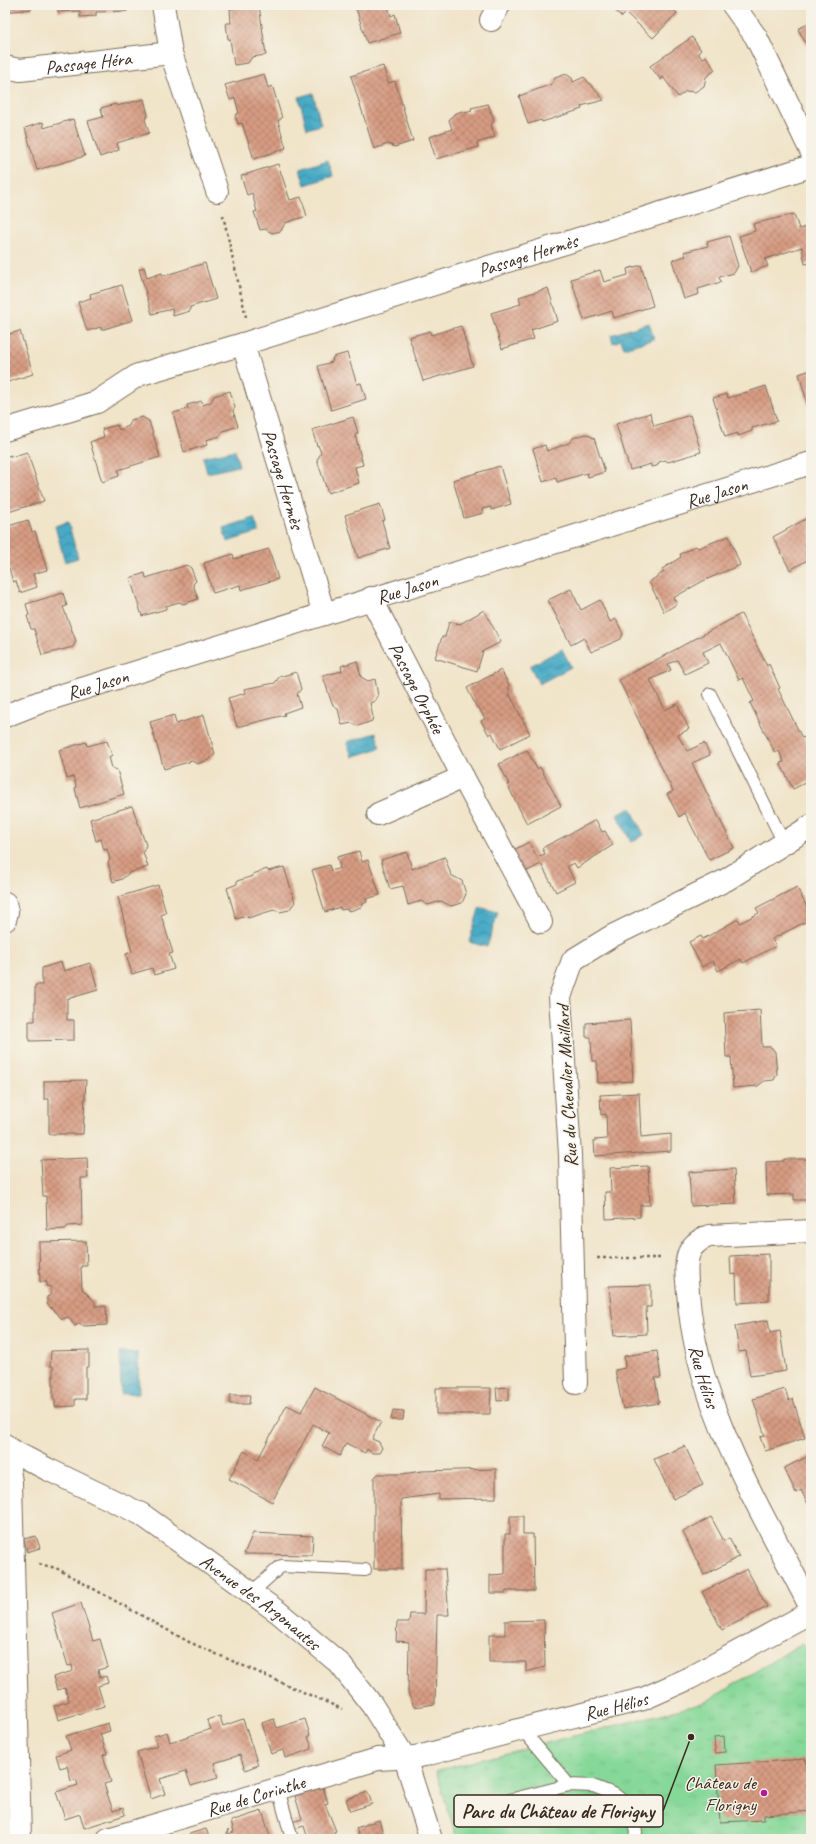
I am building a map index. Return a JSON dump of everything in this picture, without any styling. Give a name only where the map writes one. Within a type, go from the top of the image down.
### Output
[{"type":"street","points":[[163,5],[171,53],[218,191]]},
{"type":"street","points":[[734,5],[756,37],[805,123],[811,151]]},
{"type":"street","name":"Passage Héra","points":[[5,67],[20,70],[171,53]]},
{"type":"street","name":"Passage Hermès","points":[[5,430],[97,402],[138,374],[243,344],[811,166]]},
{"type":"street","name":"Passage Hermès","points":[[243,344],[324,614]]},
{"type":"street","name":"Rue Jason","points":[[6,712],[811,463]]},
{"type":"street","name":"Passage Orphée","points":[[371,598],[463,777],[541,922]]},
{"type":"street","points":[[378,814],[463,777]]},
{"type":"street","name":"Rue du Chevalier Maillard","points":[[576,1383],[570,1155],[560,996],[573,960],[612,936],[726,880],[811,826]]},
{"type":"street","points":[[5,903],[8,912],[5,920]]},
{"type":"street","points":[[687,1258],[691,1247],[700,1239],[708,1236],[811,1231]]},
{"type":"street","name":"Rue Hélios","points":[[687,1258],[690,1316],[698,1354],[722,1431],[735,1462],[811,1608]]},
{"type":"street","points":[[5,1447],[11,1482],[20,1839]]},
{"type":"street","name":"Avenue des Argonautes","points":[[5,1447],[141,1514],[278,1612],[339,1664],[372,1705],[405,1758],[431,1839]]},
{"type":"street","name":"Rue Hélios","points":[[405,1758],[425,1755],[643,1699],[690,1678],[811,1612]]},
{"type":"street","name":"Rue de Corinthe","points":[[108,1839],[378,1758],[405,1758]]},
{"type":"lane","points":[[710,694],[784,843]]},
{"type":"lane","points":[[251,1593],[281,1566],[365,1570]]},
{"type":"lane","points":[[522,1729],[569,1785]]},
{"type":"lane","points":[[466,1810],[569,1785],[594,1786],[614,1794],[630,1807],[636,1832],[634,1839]]},
{"type":"lane","points":[[278,1789],[292,1839]]},
{"type":"path","points":[[218,191],[246,315],[243,344]]},
{"type":"path","points":[[573,1259],[687,1258]]},
{"type":"path","points":[[13,1559],[56,1568],[189,1642],[349,1712]]},
{"type":"green space","points":[[802,1643],[811,1653],[811,1839],[457,1839],[436,1771],[704,1703]]},
{"type":"water","points":[[313,93],[321,125],[307,129],[299,97]]},
{"type":"water","points":[[328,160],[333,176],[305,185],[300,169]]},
{"type":"water","points":[[649,323],[654,339],[624,348],[621,340],[613,343],[611,335]]},
{"type":"water","points":[[235,450],[239,466],[207,473],[203,457]]},
{"type":"water","points":[[254,518],[259,532],[227,542],[223,528]]},
{"type":"water","points":[[68,522],[78,558],[65,562],[55,526]]},
{"type":"water","points":[[562,649],[571,667],[539,684],[530,666]]},
{"type":"water","points":[[376,733],[380,748],[352,757],[347,742]]},
{"type":"water","points":[[631,808],[644,835],[631,842],[617,815]]},
{"type":"water","points":[[482,908],[498,912],[487,947],[469,942],[479,909]]},
{"type":"water","points":[[120,1353],[138,1353],[139,1393],[121,1394]]},
{"type":"building","points":[[5,5],[32,5],[32,9],[5,12]]},
{"type":"building","points":[[58,5],[127,5],[127,11],[96,12],[96,16],[80,17],[80,11],[58,12]]},
{"type":"building","points":[[259,5],[266,55],[252,57],[248,63],[234,65],[226,23],[231,23],[230,9]]},
{"type":"building","points":[[355,5],[391,5],[388,7],[391,16],[395,14],[400,33],[367,43]]},
{"type":"building","points":[[615,5],[668,5],[677,13],[653,38],[626,13],[622,17],[612,8]]},
{"type":"building","points":[[811,22],[811,53],[798,29]]},
{"type":"building","points":[[692,37],[701,50],[698,53],[702,59],[706,56],[715,70],[706,77],[704,86],[695,92],[686,91],[678,97],[663,77],[661,80],[650,66]]},
{"type":"building","points":[[383,66],[388,83],[395,81],[413,141],[395,147],[388,144],[374,149],[351,76]]},
{"type":"building","points":[[264,74],[268,88],[271,86],[273,88],[282,118],[278,121],[286,148],[254,159],[242,123],[238,124],[235,115],[239,113],[235,98],[230,100],[225,85]]},
{"type":"building","points":[[566,74],[572,78],[573,82],[584,77],[604,100],[581,106],[582,109],[542,122],[541,120],[528,124],[519,96],[552,84],[555,78]]},
{"type":"building","points":[[144,99],[148,115],[145,119],[149,133],[117,143],[119,150],[100,157],[88,121],[103,117],[101,108],[116,104],[117,106]]},
{"type":"building","points":[[488,104],[494,120],[491,125],[495,137],[477,143],[478,147],[436,159],[429,137],[452,129],[449,120],[454,114],[462,111],[465,113],[472,111],[471,108]]},
{"type":"building","points":[[73,119],[85,156],[37,170],[25,128],[43,122],[44,128]]},
{"type":"building","points":[[278,164],[290,200],[301,197],[307,216],[285,223],[281,231],[272,233],[265,229],[260,230],[254,212],[257,211],[252,193],[247,195],[241,176]]},
{"type":"building","points":[[794,214],[799,229],[809,226],[811,231],[811,263],[805,264],[802,247],[765,259],[768,266],[751,272],[739,236],[755,231],[753,224]]},
{"type":"building","points":[[729,236],[738,266],[734,273],[719,277],[721,282],[698,289],[699,294],[684,299],[672,260],[686,256],[684,252],[708,246],[707,242]]},
{"type":"building","points":[[205,263],[216,299],[190,307],[190,311],[173,316],[172,309],[152,314],[139,269],[144,267],[147,278],[162,273],[163,276]]},
{"type":"building","points":[[641,265],[653,306],[614,318],[612,311],[584,320],[571,279],[600,270],[604,282],[628,275],[627,269]]},
{"type":"building","points":[[122,285],[133,320],[101,330],[101,327],[87,331],[78,302],[91,298],[90,294]]},
{"type":"building","points":[[548,288],[558,321],[531,330],[534,339],[502,349],[491,313],[521,304],[519,297]]},
{"type":"building","points":[[461,326],[473,366],[423,381],[409,337],[430,331],[431,335]]},
{"type":"building","points":[[20,331],[33,374],[5,383],[5,335]]},
{"type":"building","points":[[347,353],[357,384],[361,383],[366,399],[331,410],[318,366],[332,362],[333,357]]},
{"type":"building","points":[[811,370],[811,408],[809,409],[799,374]]},
{"type":"building","points":[[766,386],[777,421],[752,428],[752,431],[738,436],[738,433],[725,437],[713,398],[727,394],[728,398]]},
{"type":"building","points":[[230,391],[235,407],[233,411],[238,426],[223,431],[220,436],[206,440],[207,445],[184,452],[173,413],[188,409],[187,405],[202,401],[203,405],[211,402],[214,396]]},
{"type":"building","points":[[650,413],[654,426],[690,415],[701,452],[668,462],[665,460],[659,462],[657,466],[651,467],[651,464],[630,470],[616,424]]},
{"type":"building","points":[[142,417],[149,421],[160,457],[118,470],[119,476],[102,482],[90,442],[104,437],[102,429],[117,425],[119,430],[129,426],[131,420]]},
{"type":"building","points":[[353,417],[358,433],[355,435],[363,465],[355,467],[359,483],[328,493],[317,460],[321,453],[312,430]]},
{"type":"building","points":[[586,434],[594,438],[605,472],[588,477],[587,473],[557,482],[556,478],[543,482],[533,449],[545,445],[547,451],[569,443],[573,438]]},
{"type":"building","points":[[27,452],[44,501],[5,513],[5,457],[11,455],[11,457]]},
{"type":"building","points":[[500,466],[511,504],[491,510],[491,507],[482,509],[483,513],[464,518],[453,480]]},
{"type":"building","points":[[380,504],[385,520],[382,521],[390,548],[358,558],[345,515]]},
{"type":"building","points":[[811,516],[811,551],[809,552],[811,558],[790,570],[773,537]]},
{"type":"building","points":[[28,520],[32,532],[35,531],[47,570],[33,574],[37,587],[20,593],[16,581],[13,582],[9,568],[6,568],[5,564],[5,527]]},
{"type":"building","points":[[729,536],[740,565],[703,581],[673,598],[677,604],[664,612],[649,582],[664,572],[662,569],[681,557],[680,554],[696,546],[698,548]]},
{"type":"building","points":[[269,549],[278,579],[241,590],[240,585],[213,593],[204,563],[233,554],[234,559]]},
{"type":"building","points":[[187,565],[191,568],[196,581],[193,584],[198,599],[183,604],[179,602],[166,606],[166,609],[142,616],[130,578],[145,573],[146,578]]},
{"type":"building","points":[[571,589],[581,610],[600,600],[610,622],[616,619],[623,634],[621,639],[591,652],[584,638],[571,645],[548,600]]},
{"type":"building","points":[[63,593],[67,606],[63,607],[76,641],[73,647],[42,655],[34,629],[31,629],[27,616],[29,615],[26,604]]},
{"type":"building","points":[[484,610],[501,642],[483,651],[477,671],[435,658],[442,637],[445,637],[449,622],[460,624]]},
{"type":"building","points":[[741,614],[767,666],[769,664],[780,688],[778,689],[802,738],[804,737],[810,749],[808,750],[811,756],[811,780],[793,789],[780,763],[784,762],[779,751],[775,753],[750,703],[754,701],[743,678],[739,680],[721,643],[703,652],[708,663],[685,674],[677,660],[668,664],[671,670],[650,680],[665,710],[677,704],[689,729],[678,735],[687,751],[704,743],[710,755],[692,763],[734,848],[709,860],[685,813],[679,817],[667,794],[673,791],[619,680]]},
{"type":"building","points":[[357,661],[361,677],[368,681],[375,679],[378,696],[375,701],[370,703],[373,717],[372,721],[358,726],[352,723],[342,725],[338,709],[332,704],[323,676],[342,671],[341,666]]},
{"type":"building","points":[[501,670],[509,685],[509,693],[530,734],[500,749],[492,733],[489,735],[481,721],[485,719],[479,708],[477,708],[467,688]]},
{"type":"building","points":[[296,672],[301,689],[297,694],[301,707],[284,713],[285,715],[237,727],[228,698],[246,693],[244,689],[275,683],[279,677]]},
{"type":"building","points":[[174,715],[176,724],[204,715],[215,754],[209,760],[197,764],[192,761],[164,769],[150,722]]},
{"type":"building","points":[[107,741],[112,755],[109,757],[112,768],[117,770],[124,794],[80,808],[75,789],[76,785],[73,777],[67,779],[59,750],[86,742],[87,746]]},
{"type":"building","points":[[527,750],[537,769],[540,767],[561,806],[527,824],[507,784],[509,784],[499,764]]},
{"type":"building","points":[[132,806],[146,845],[143,852],[148,867],[129,873],[122,879],[113,882],[108,863],[110,859],[107,849],[104,850],[101,839],[96,841],[90,819]]},
{"type":"building","points":[[596,820],[602,832],[605,831],[613,845],[577,868],[574,863],[567,866],[575,882],[556,892],[541,864],[521,874],[510,852],[529,842],[537,857],[545,854],[542,848]]},
{"type":"building","points":[[359,851],[362,862],[368,860],[380,895],[366,899],[367,902],[361,907],[350,911],[345,909],[341,910],[340,907],[325,912],[312,870],[329,865],[331,871],[340,868],[337,857]]},
{"type":"building","points":[[407,852],[412,869],[445,857],[451,875],[462,881],[466,894],[462,903],[451,906],[441,901],[428,905],[421,901],[408,905],[403,886],[390,889],[381,860]]},
{"type":"building","points":[[284,867],[295,902],[289,910],[280,912],[274,910],[248,918],[247,916],[236,919],[227,888],[237,884],[237,881],[253,876],[253,874],[267,869],[268,871]]},
{"type":"building","points":[[158,885],[166,913],[161,915],[173,953],[169,954],[174,969],[154,975],[152,968],[132,974],[126,954],[132,952],[118,897]]},
{"type":"building","points":[[797,887],[811,916],[811,919],[772,939],[776,946],[743,963],[741,959],[718,971],[713,961],[702,967],[689,942],[701,936],[703,939],[738,919],[740,923],[759,913],[756,908]]},
{"type":"building","points":[[61,962],[64,971],[90,963],[98,990],[67,999],[67,1020],[74,1020],[74,1040],[29,1041],[29,1021],[35,1021],[35,985],[42,985],[42,968]]},
{"type":"building","points":[[760,1010],[762,1047],[771,1047],[775,1052],[777,1074],[774,1080],[764,1081],[758,1086],[733,1088],[731,1057],[726,1057],[724,1013]]},
{"type":"building","points":[[630,1020],[633,1081],[598,1083],[597,1061],[592,1061],[591,1037],[586,1037],[586,1023]]},
{"type":"building","points":[[86,1080],[83,1134],[49,1134],[49,1099],[44,1099],[44,1081]]},
{"type":"building","points":[[639,1093],[641,1137],[671,1134],[671,1151],[595,1156],[594,1140],[607,1139],[606,1114],[601,1115],[600,1095]]},
{"type":"building","points":[[87,1158],[88,1178],[81,1178],[82,1225],[68,1226],[65,1229],[47,1230],[46,1196],[43,1196],[41,1160]]},
{"type":"building","points":[[784,1159],[811,1159],[811,1200],[794,1200],[794,1194],[767,1195],[766,1162],[784,1161]]},
{"type":"building","points":[[648,1166],[650,1205],[640,1205],[640,1217],[606,1219],[605,1192],[611,1192],[610,1168]]},
{"type":"building","points":[[734,1169],[736,1204],[691,1206],[689,1172]]},
{"type":"building","points":[[86,1241],[87,1266],[81,1266],[82,1289],[95,1302],[95,1306],[106,1306],[107,1325],[82,1326],[80,1323],[75,1326],[68,1317],[62,1319],[47,1304],[47,1297],[51,1295],[51,1287],[46,1286],[47,1282],[40,1282],[39,1242]]},
{"type":"building","points":[[769,1254],[769,1301],[737,1303],[736,1274],[731,1275],[730,1256]]},
{"type":"building","points":[[651,1285],[651,1307],[646,1307],[647,1334],[614,1336],[609,1286]]},
{"type":"building","points":[[768,1320],[770,1333],[780,1331],[786,1371],[750,1376],[746,1351],[739,1352],[735,1326]]},
{"type":"building","points":[[89,1350],[89,1367],[86,1367],[86,1399],[75,1399],[75,1406],[55,1407],[55,1399],[53,1398],[53,1366],[50,1366],[51,1351]]},
{"type":"building","points":[[657,1351],[661,1378],[655,1378],[659,1403],[623,1409],[615,1370],[625,1368],[624,1356]]},
{"type":"building","points":[[315,1387],[381,1422],[372,1439],[379,1442],[382,1448],[379,1453],[372,1453],[367,1449],[365,1453],[346,1443],[340,1456],[322,1446],[329,1433],[313,1424],[272,1502],[229,1479],[244,1451],[258,1459],[287,1405],[301,1412]]},
{"type":"building","points":[[509,1387],[509,1400],[497,1401],[496,1388]]},
{"type":"building","points":[[436,1388],[491,1388],[490,1414],[436,1414]]},
{"type":"building","points":[[785,1389],[789,1401],[793,1399],[805,1438],[765,1451],[760,1437],[765,1436],[753,1399]]},
{"type":"building","points":[[230,1395],[250,1395],[249,1404],[230,1404]]},
{"type":"building","points":[[393,1410],[404,1411],[403,1420],[391,1420]]},
{"type":"building","points":[[685,1446],[703,1485],[673,1499],[654,1459]]},
{"type":"building","points":[[811,1455],[811,1510],[801,1490],[796,1493],[784,1468]]},
{"type":"building","points":[[496,1469],[496,1498],[439,1499],[439,1494],[401,1499],[402,1569],[374,1569],[374,1478],[378,1474]]},
{"type":"building","points":[[510,1516],[523,1516],[523,1534],[533,1534],[534,1591],[506,1591],[506,1593],[490,1593],[490,1575],[505,1574],[505,1534],[510,1534]]},
{"type":"building","points":[[711,1517],[724,1541],[729,1538],[739,1557],[704,1575],[683,1532]]},
{"type":"building","points":[[253,1533],[313,1536],[312,1555],[244,1554]]},
{"type":"building","points":[[36,1536],[40,1548],[27,1552],[24,1539]]},
{"type":"building","points":[[425,1569],[445,1569],[449,1615],[437,1615],[435,1704],[414,1707],[408,1693],[409,1642],[396,1641],[397,1622],[409,1622],[410,1614],[424,1614]]},
{"type":"building","points":[[747,1569],[767,1607],[722,1630],[702,1592]]},
{"type":"building","points":[[81,1603],[93,1641],[100,1639],[108,1667],[98,1670],[100,1678],[106,1676],[108,1683],[98,1686],[104,1706],[58,1720],[54,1706],[69,1701],[65,1688],[57,1690],[53,1677],[73,1671],[72,1665],[68,1666],[52,1613]]},
{"type":"building","points":[[544,1620],[545,1667],[526,1672],[526,1662],[489,1662],[489,1635],[505,1635],[505,1621]]},
{"type":"building","points":[[220,1716],[223,1726],[243,1719],[258,1765],[245,1770],[240,1755],[214,1763],[218,1778],[191,1786],[186,1771],[160,1779],[165,1794],[151,1799],[137,1752],[157,1746],[154,1736],[167,1732],[170,1742],[211,1729],[207,1720]]},
{"type":"building","points":[[274,1719],[277,1728],[305,1719],[310,1735],[308,1736],[312,1749],[285,1758],[283,1750],[271,1754],[262,1723]]},
{"type":"building","points":[[108,1723],[110,1731],[100,1734],[107,1754],[103,1755],[111,1782],[104,1784],[113,1811],[123,1808],[125,1815],[84,1828],[80,1814],[65,1819],[56,1792],[78,1785],[76,1779],[71,1781],[67,1766],[60,1768],[56,1755],[71,1750],[66,1736]]},
{"type":"building","points":[[724,1736],[725,1752],[715,1753],[714,1737]]},
{"type":"building","name":"Château de Florigny","points":[[806,1759],[811,1811],[764,1815],[764,1820],[720,1822],[716,1765]]},
{"type":"building","points":[[323,1787],[328,1803],[325,1804],[336,1831],[334,1832],[337,1839],[308,1839],[304,1826],[294,1829],[292,1822],[302,1819],[295,1796]]},
{"type":"building","points":[[368,1792],[372,1804],[350,1811],[346,1799]]},
{"type":"building","points":[[262,1811],[271,1839],[226,1839],[228,1829],[229,1834],[234,1832],[231,1821]]},
{"type":"building","points":[[379,1820],[383,1833],[360,1839],[356,1828]]},
{"type":"building","points":[[206,1829],[210,1839],[191,1839],[189,1834]]},
{"type":"place","name":"Parc du Château de Florigny","points":[[691,1737]]},
{"type":"place","name":"Château de Florigny","points":[[764,1793]]}]
